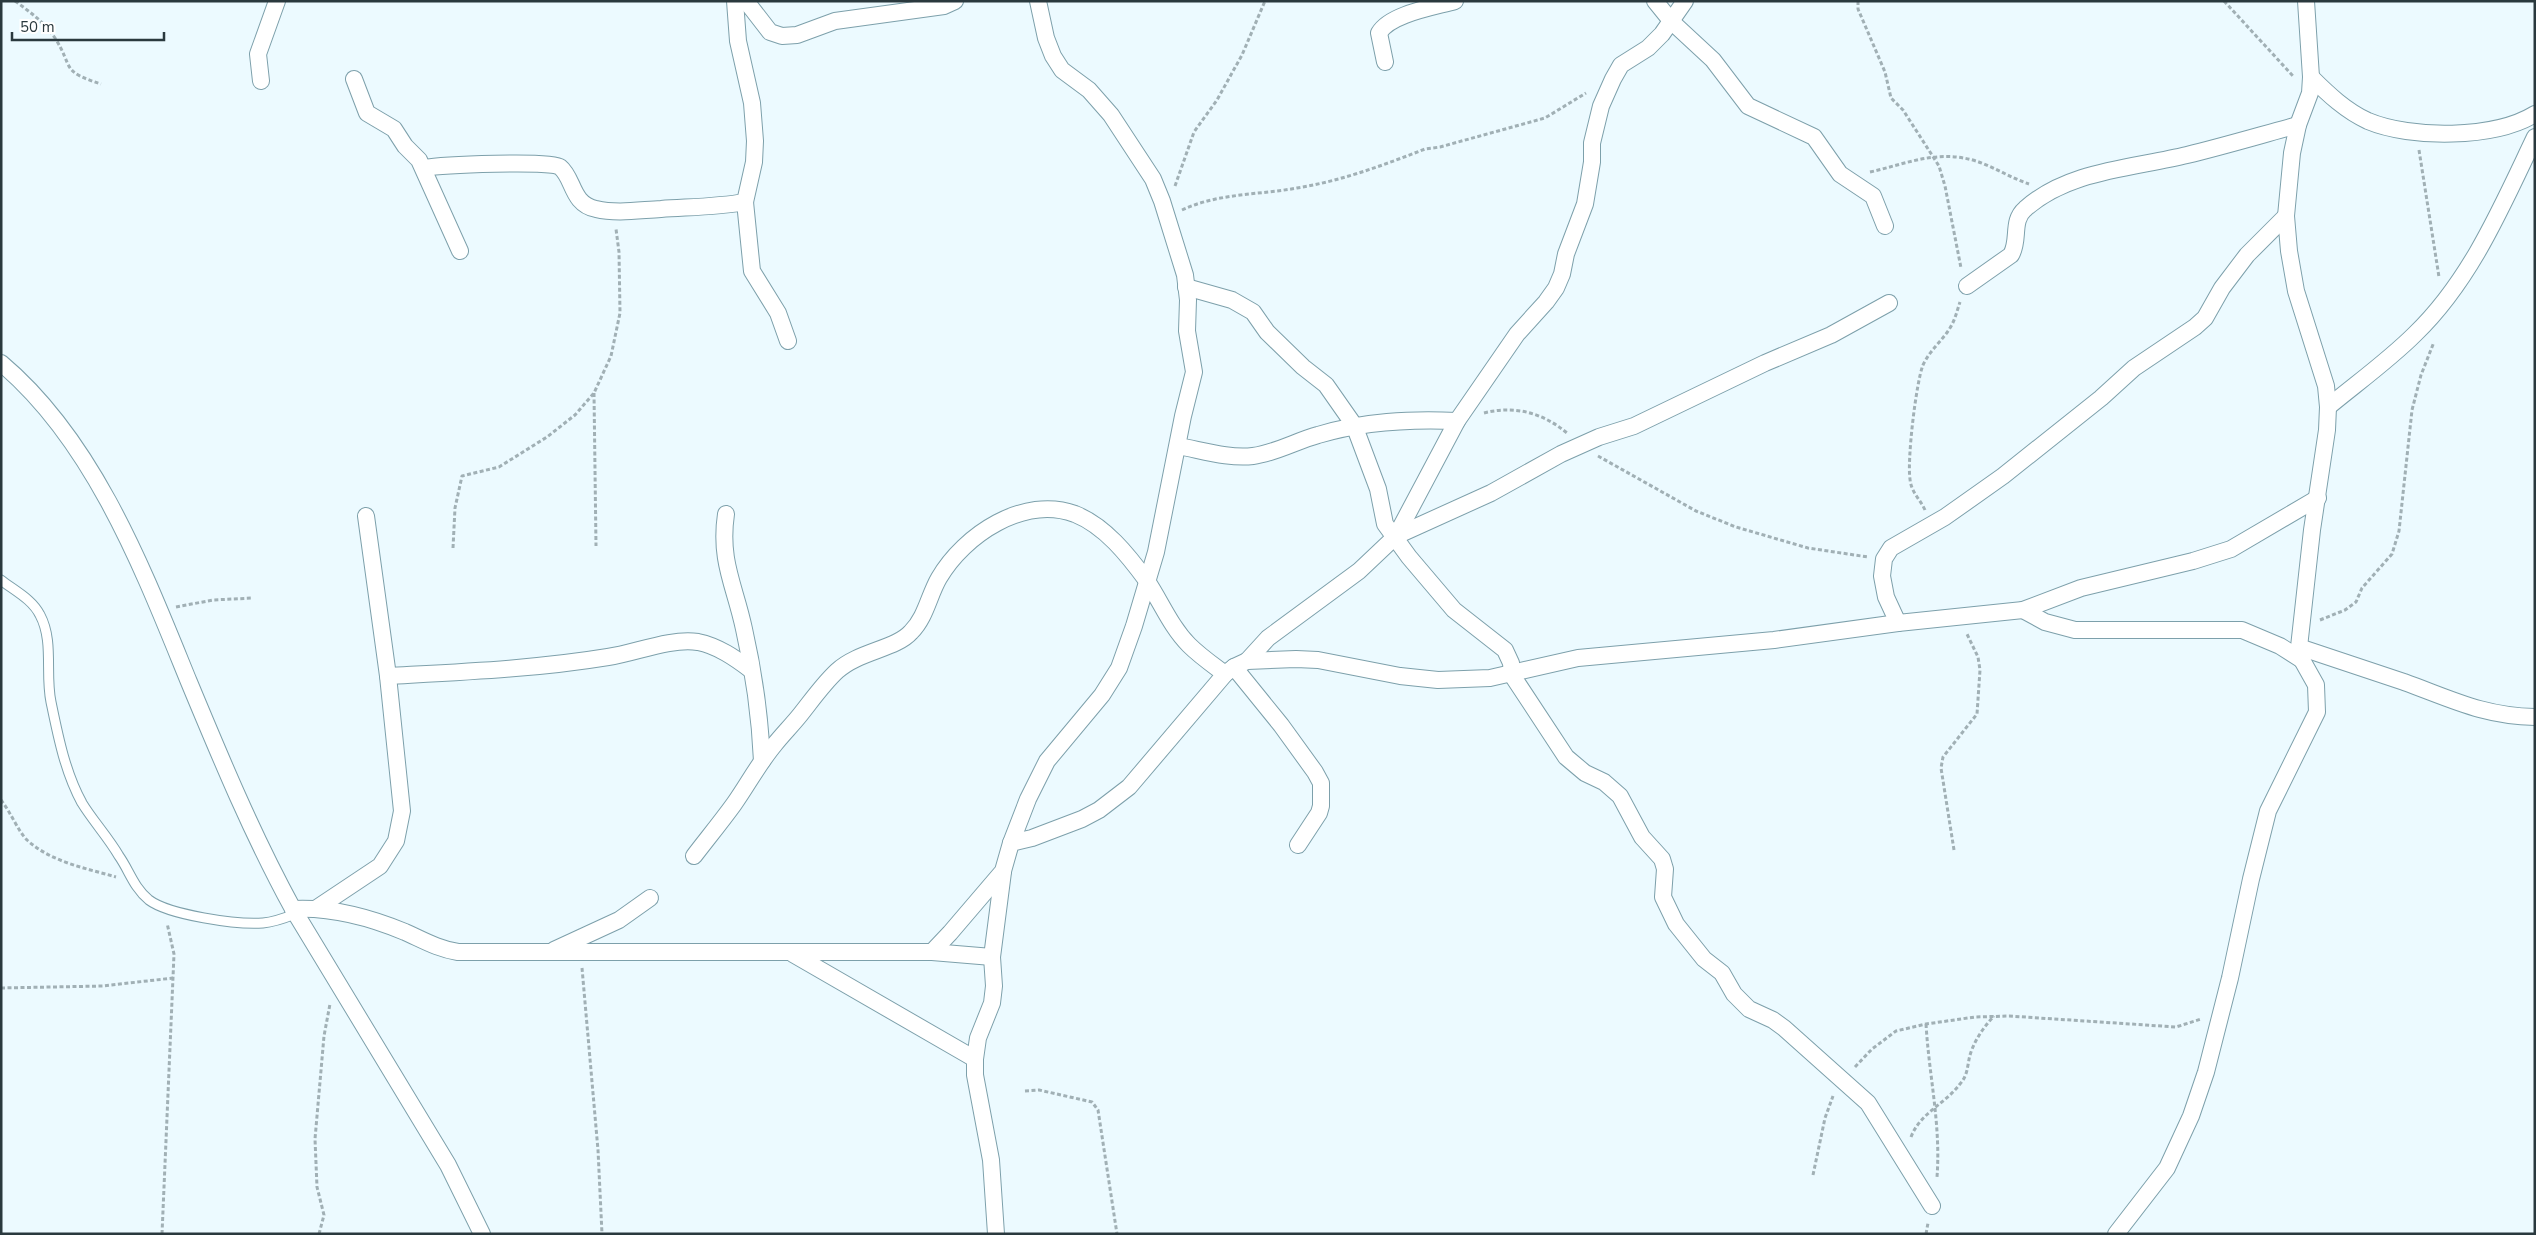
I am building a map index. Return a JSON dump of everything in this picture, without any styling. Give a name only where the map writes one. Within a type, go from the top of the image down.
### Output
[{"type":"street","points":[[261,81],[258,54],[277,1]]},
{"type":"street","points":[[735,1],[738,40],[752,103],[755,141],[754,162],[744,202],[752,271],[778,313],[788,341]]},
{"type":"street","points":[[746,1],[770,32],[782,36],[798,35],[835,21],[944,6],[955,1]]},
{"type":"street","points":[[996,1234],[992,1160],[975,1075],[975,1059],[978,1038],[992,1003],[994,986],[992,957],[1003,871],[1011,843],[1028,799],[1047,761],[1102,695],[1119,668],[1156,552],[1194,372],[1187,331],[1186,287],[1168,216],[1152,179],[1111,115],[1089,90],[1062,70],[1053,56],[1046,38],[1038,1]]},
{"type":"street","points":[[1385,62],[1379,33],[1384,25],[1403,16],[1455,1]]},
{"type":"street","points":[[1655,1],[1672,22],[1713,60],[1748,106],[1814,136],[1831,164],[1845,178],[1873,196],[1885,226]]},
{"type":"street","points":[[1011,843],[1032,838],[1082,819],[1099,810],[1128,787],[1235,667],[1268,638],[1360,570],[1396,536],[1457,421],[1517,334],[1556,288],[1562,274],[1569,245],[1585,204],[1592,162],[1592,143],[1601,106],[1613,79],[1622,65],[1648,48],[1672,22],[1685,1]]},
{"type":"street","points":[[2116,1234],[2156,1185],[2178,1148],[2206,1072],[2268,811],[2317,712],[2316,685],[2301,654],[2309,556],[2318,498],[2328,407],[2326,386],[2296,291],[2286,216],[2292,153],[2310,85],[2306,1]]},
{"type":"street","points":[[354,79],[367,113],[394,129],[424,168],[460,251]]},
{"type":"street","points":[[2310,85],[2367,120],[2394,130],[2472,133],[2504,128],[2535,114]]},
{"type":"street","points":[[1967,286],[2011,255],[2017,221],[2024,209],[2053,190],[2096,175],[2193,154],[2298,125]]},
{"type":"street","points":[[2328,407],[2415,334],[2440,306],[2476,255],[2535,137]]},
{"type":"street","points":[[424,168],[453,164],[476,166],[545,163],[559,166],[566,173],[571,188],[580,200],[594,209],[613,211],[703,207],[744,202]]},
{"type":"street","points":[[1898,623],[1886,597],[1882,576],[1884,559],[1891,548],[1930,525],[2003,476],[2101,398],[2134,368],[2195,327],[2205,318],[2222,288],[2247,255],[2286,216]]},
{"type":"street","points":[[1186,287],[1232,300],[1253,312],[1267,332],[1303,367],[1326,385],[1354,425],[1378,489],[1386,524],[1409,557],[1454,610],[1505,650],[1512,663],[1512,675],[1566,757],[1585,774],[1604,782],[1620,796],[1642,837],[1662,859],[1665,869],[1663,897],[1676,924],[1704,959],[1722,973],[1734,994],[1749,1009],[1784,1028],[1843,1080],[1877,1114],[1902,1159],[1932,1206]]},
{"type":"street","points":[[1396,536],[1484,496],[1583,445],[1670,410],[1765,363],[1831,335],[1889,303]]},
{"type":"street","points":[[1,363],[26,383],[62,428],[114,514],[161,610],[234,789],[269,866],[294,911],[448,1165],[482,1234]]},
{"type":"street","points":[[1178,446],[1220,454],[1251,456],[1271,452],[1317,435],[1354,425],[1428,420],[1457,421]]},
{"type":"street","points":[[1235,667],[1318,660],[1400,676],[1438,680],[1490,678],[1512,675],[1578,658],[1774,640],[1898,623],[2023,610],[2081,588],[2193,561],[2231,549],[2318,498]]},
{"type":"street","points":[[694,856],[734,805],[762,761],[838,670],[860,655],[903,639],[911,633],[922,616],[938,579],[954,556],[978,534],[1006,517],[1027,511],[1073,514],[1094,524],[1117,544],[1147,582],[1165,612],[1189,645],[1235,667],[1281,725],[1321,783],[1321,806],[1319,813],[1298,845]]},
{"type":"street","points":[[726,514],[722,537],[730,583],[744,629],[757,700],[762,761]]},
{"type":"street","points":[[318,908],[380,866],[396,841],[402,812],[388,676],[366,516]]},
{"type":"street","points":[[2023,610],[2045,622],[2075,630],[2242,630],[2301,654],[2410,684],[2475,710],[2516,717],[2535,717]]},
{"type":"street","points":[[388,676],[516,668],[608,657],[670,644],[695,642],[713,646],[751,670]]},
{"type":"street","points":[[932,952],[950,934],[1003,871]]},
{"type":"street","points":[[552,951],[619,920],[650,898]]},
{"type":"street","points":[[294,911],[318,908],[374,921],[442,950],[458,952],[932,952],[992,957]]},
{"type":"street","points":[[791,953],[975,1059]]},
{"type":"lane","points":[[1,580],[32,603],[41,617],[47,641],[50,699],[70,777],[83,803],[107,835],[133,882],[149,900],[194,916],[223,921],[261,923],[274,922],[294,911]]},
{"type":"path","points":[[15,1],[46,26],[56,39],[67,66],[74,73],[100,84]]},
{"type":"path","points":[[1176,185],[1194,132],[1217,100],[1242,55],[1265,1]]},
{"type":"path","points":[[1858,1],[1858,9],[1885,72],[1891,98],[1903,110],[1935,157],[1945,186],[1954,238],[1967,286],[1950,327],[1931,350],[1923,366],[1915,408],[1909,457],[1910,479],[1913,493],[1923,505],[1930,525]]},
{"type":"path","points":[[2224,1],[2310,85]]},
{"type":"path","points":[[1168,216],[1202,202],[1251,192],[1317,184],[1424,149],[1440,147],[1473,136],[1528,124],[1545,118],[1613,79]]},
{"type":"path","points":[[2418,132],[2421,167],[2441,286],[2440,306]]},
{"type":"path","points":[[1845,178],[1907,160],[1935,157],[1960,158],[1976,162],[2010,178],[2053,190]]},
{"type":"path","points":[[454,548],[455,508],[462,476],[499,467],[547,437],[575,415],[594,393],[611,356],[620,313],[619,252],[613,211]]},
{"type":"path","points":[[2303,625],[2345,610],[2356,602],[2362,588],[2392,554],[2399,531],[2412,410],[2421,375],[2436,336]]},
{"type":"path","points":[[594,393],[596,546]]},
{"type":"path","points":[[1457,421],[1492,411],[1519,410],[1535,413],[1552,421],[1608,463],[1696,511],[1736,527],[1808,548],[1884,559]]},
{"type":"path","points":[[161,610],[213,600],[254,598]]},
{"type":"path","points":[[1954,850],[1941,768],[1943,757],[1977,714],[1980,670],[1974,647],[1958,616]]},
{"type":"path","points":[[1,800],[25,839],[44,852],[66,863],[133,882]]},
{"type":"path","points":[[159,904],[171,931],[174,954],[170,1084],[162,1234]]},
{"type":"path","points":[[580,953],[598,1150],[602,1234]]},
{"type":"path","points":[[319,1234],[324,1215],[317,1187],[315,1139],[324,1036],[334,976]]},
{"type":"path","points":[[1,988],[42,986],[62,989],[173,978]]},
{"type":"path","points":[[1813,1175],[1824,1118],[1837,1088],[1884,1038],[1896,1031],[1926,1024],[1994,1016],[2176,1028],[2222,1009]]},
{"type":"path","points":[[1902,1159],[1922,1118],[1962,1083],[1968,1070],[1970,1053],[1980,1032],[1994,1016]]},
{"type":"path","points":[[1926,1024],[1928,1066],[1936,1107],[1939,1138],[1936,1185],[1926,1234]]},
{"type":"path","points":[[1025,1091],[1039,1090],[1092,1102],[1098,1110],[1117,1234]]}]
